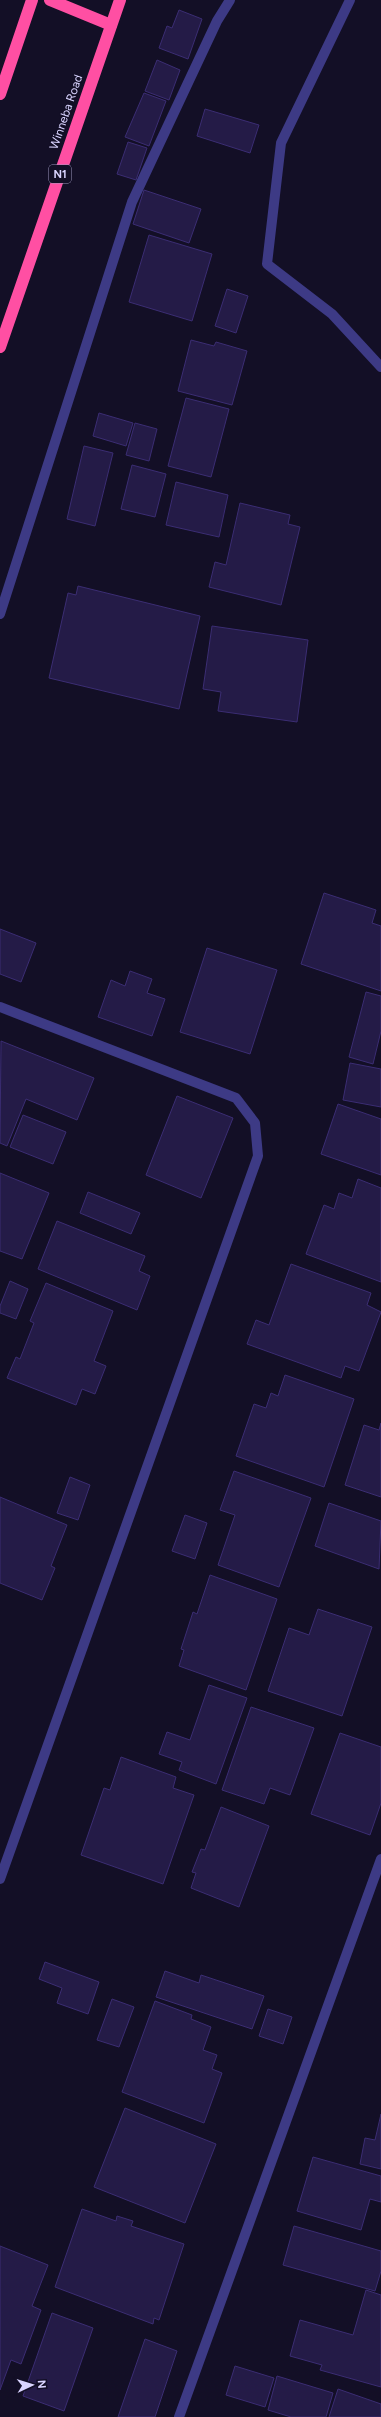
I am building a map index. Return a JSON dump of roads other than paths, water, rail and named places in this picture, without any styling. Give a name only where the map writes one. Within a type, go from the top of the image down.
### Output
[{"type":"highway","points":[[0,94],[32,0]]},
{"type":"highway","points":[[50,0],[111,25]]},
{"type":"highway","name":"Winneba Road","points":[[0,347],[120,0]]},
{"type":"street","points":[[0,614],[132,202],[218,21],[230,0]]},
{"type":"street","points":[[350,0],[281,143],[267,264],[332,314],[381,367]]},
{"type":"street","points":[[0,1007],[236,1098],[255,1123],[258,1156],[0,1879]]},
{"type":"street","points":[[179,2417],[381,1859]]}]
